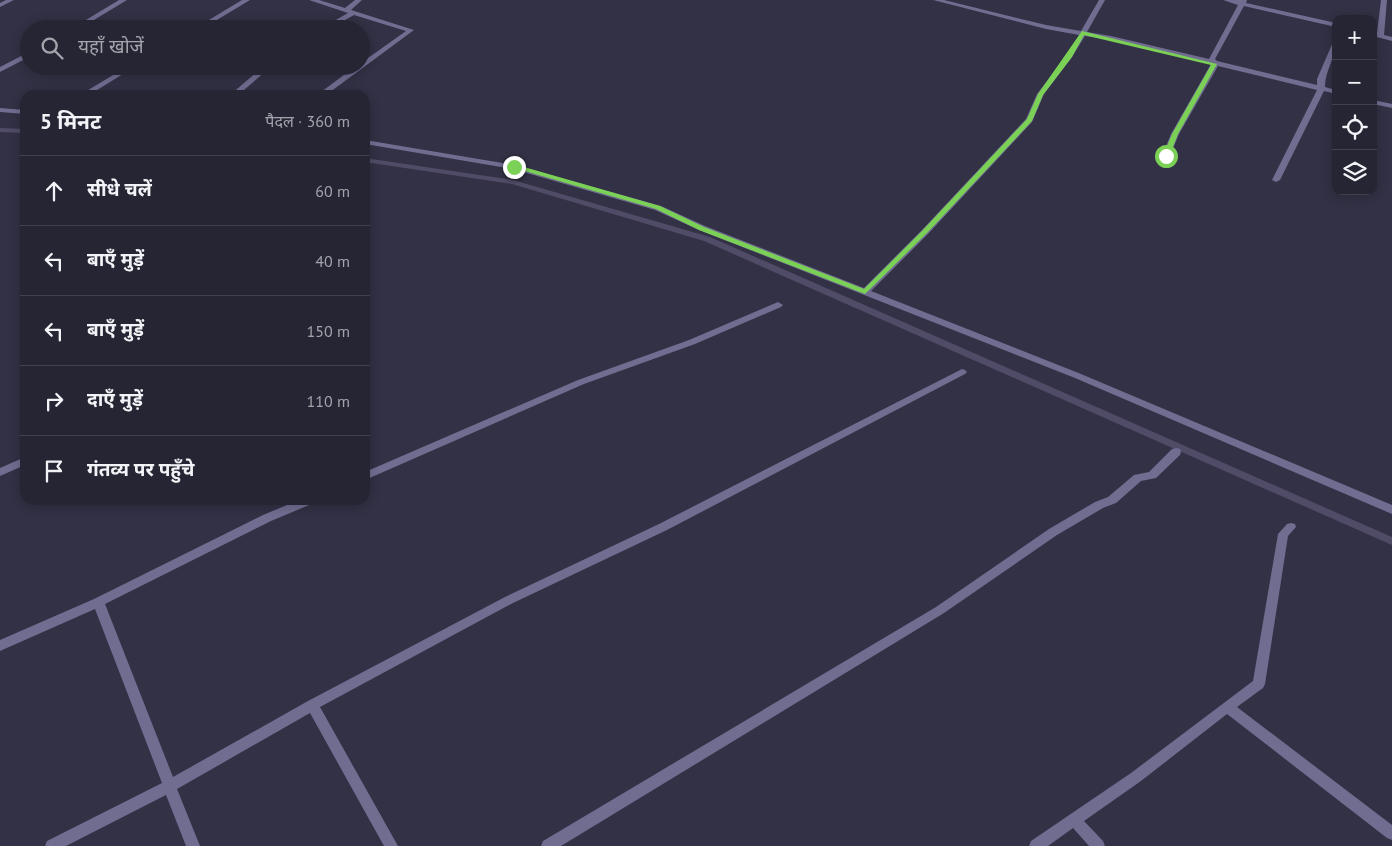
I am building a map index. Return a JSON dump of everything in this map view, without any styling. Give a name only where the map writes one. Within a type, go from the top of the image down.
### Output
[{"type":"street","points":[[0,5],[11,0]]},
{"type":"street","points":[[90,20],[124,0]]},
{"type":"street","points":[[213,20],[247,0]]},
{"type":"street","points":[[312,0],[411,30],[370,60]]},
{"type":"street","points":[[345,10],[359,0]]},
{"type":"street","points":[[936,0],[1332,91]]},
{"type":"street","points":[[971,9],[979,0]]},
{"type":"street","points":[[865,292],[925,232],[1030,120],[1041,94],[1069,57],[1102,0]]},
{"type":"street","points":[[1226,0],[1243,2],[1332,24]]},
{"type":"street","points":[[1384,0],[1377,35],[1392,39]]},
{"type":"street","points":[[1166,156],[1175,134],[1214,64],[1212,59],[1243,2]]},
{"type":"street","points":[[340,20],[353,13]]},
{"type":"street","points":[[1276,180],[1321,89],[1321,79],[1332,52]]},
{"type":"street","points":[[0,70],[20,59]]},
{"type":"street","points":[[92,90],[118,75]]},
{"type":"street","points":[[240,90],[258,75]]},
{"type":"street","points":[[328,90],[349,75]]},
{"type":"street","points":[[1377,103],[1392,106]]},
{"type":"street","points":[[0,110],[20,112]]},
{"type":"street","points":[[370,143],[514,167],[658,208],[702,228],[1078,376],[1392,510]]},
{"type":"street","points":[[370,474],[581,382],[692,342],[778,305]]},
{"type":"street","points":[[52,846],[170,786],[312,705],[509,600],[663,527],[962,372]]},
{"type":"street","points":[[548,846],[940,610],[1054,532],[1099,505],[1112,500],[1138,478],[1152,475],[1176,452]]},
{"type":"street","points":[[0,472],[20,463]]},
{"type":"street","points":[[0,646],[98,602],[267,518],[298,505]]},
{"type":"street","points":[[1036,846],[1136,777],[1259,684],[1283,534],[1291,528]]},
{"type":"street","points":[[98,602],[192,846]]},
{"type":"street","points":[[312,705],[391,846]]},
{"type":"street","points":[[1227,707],[1392,833]]},
{"type":"street","points":[[1074,819],[1098,846]]},
{"type":"waterway","points":[[0,130],[20,131]]},
{"type":"waterway","points":[[370,161],[513,182],[707,239],[1392,541]]},
{"type":"route","points":[[514,167],[658,208],[702,228],[865,292],[925,232],[1030,120],[1041,94],[1069,57],[1082,33],[1111,38],[1214,64],[1175,134],[1166,156]]}]
